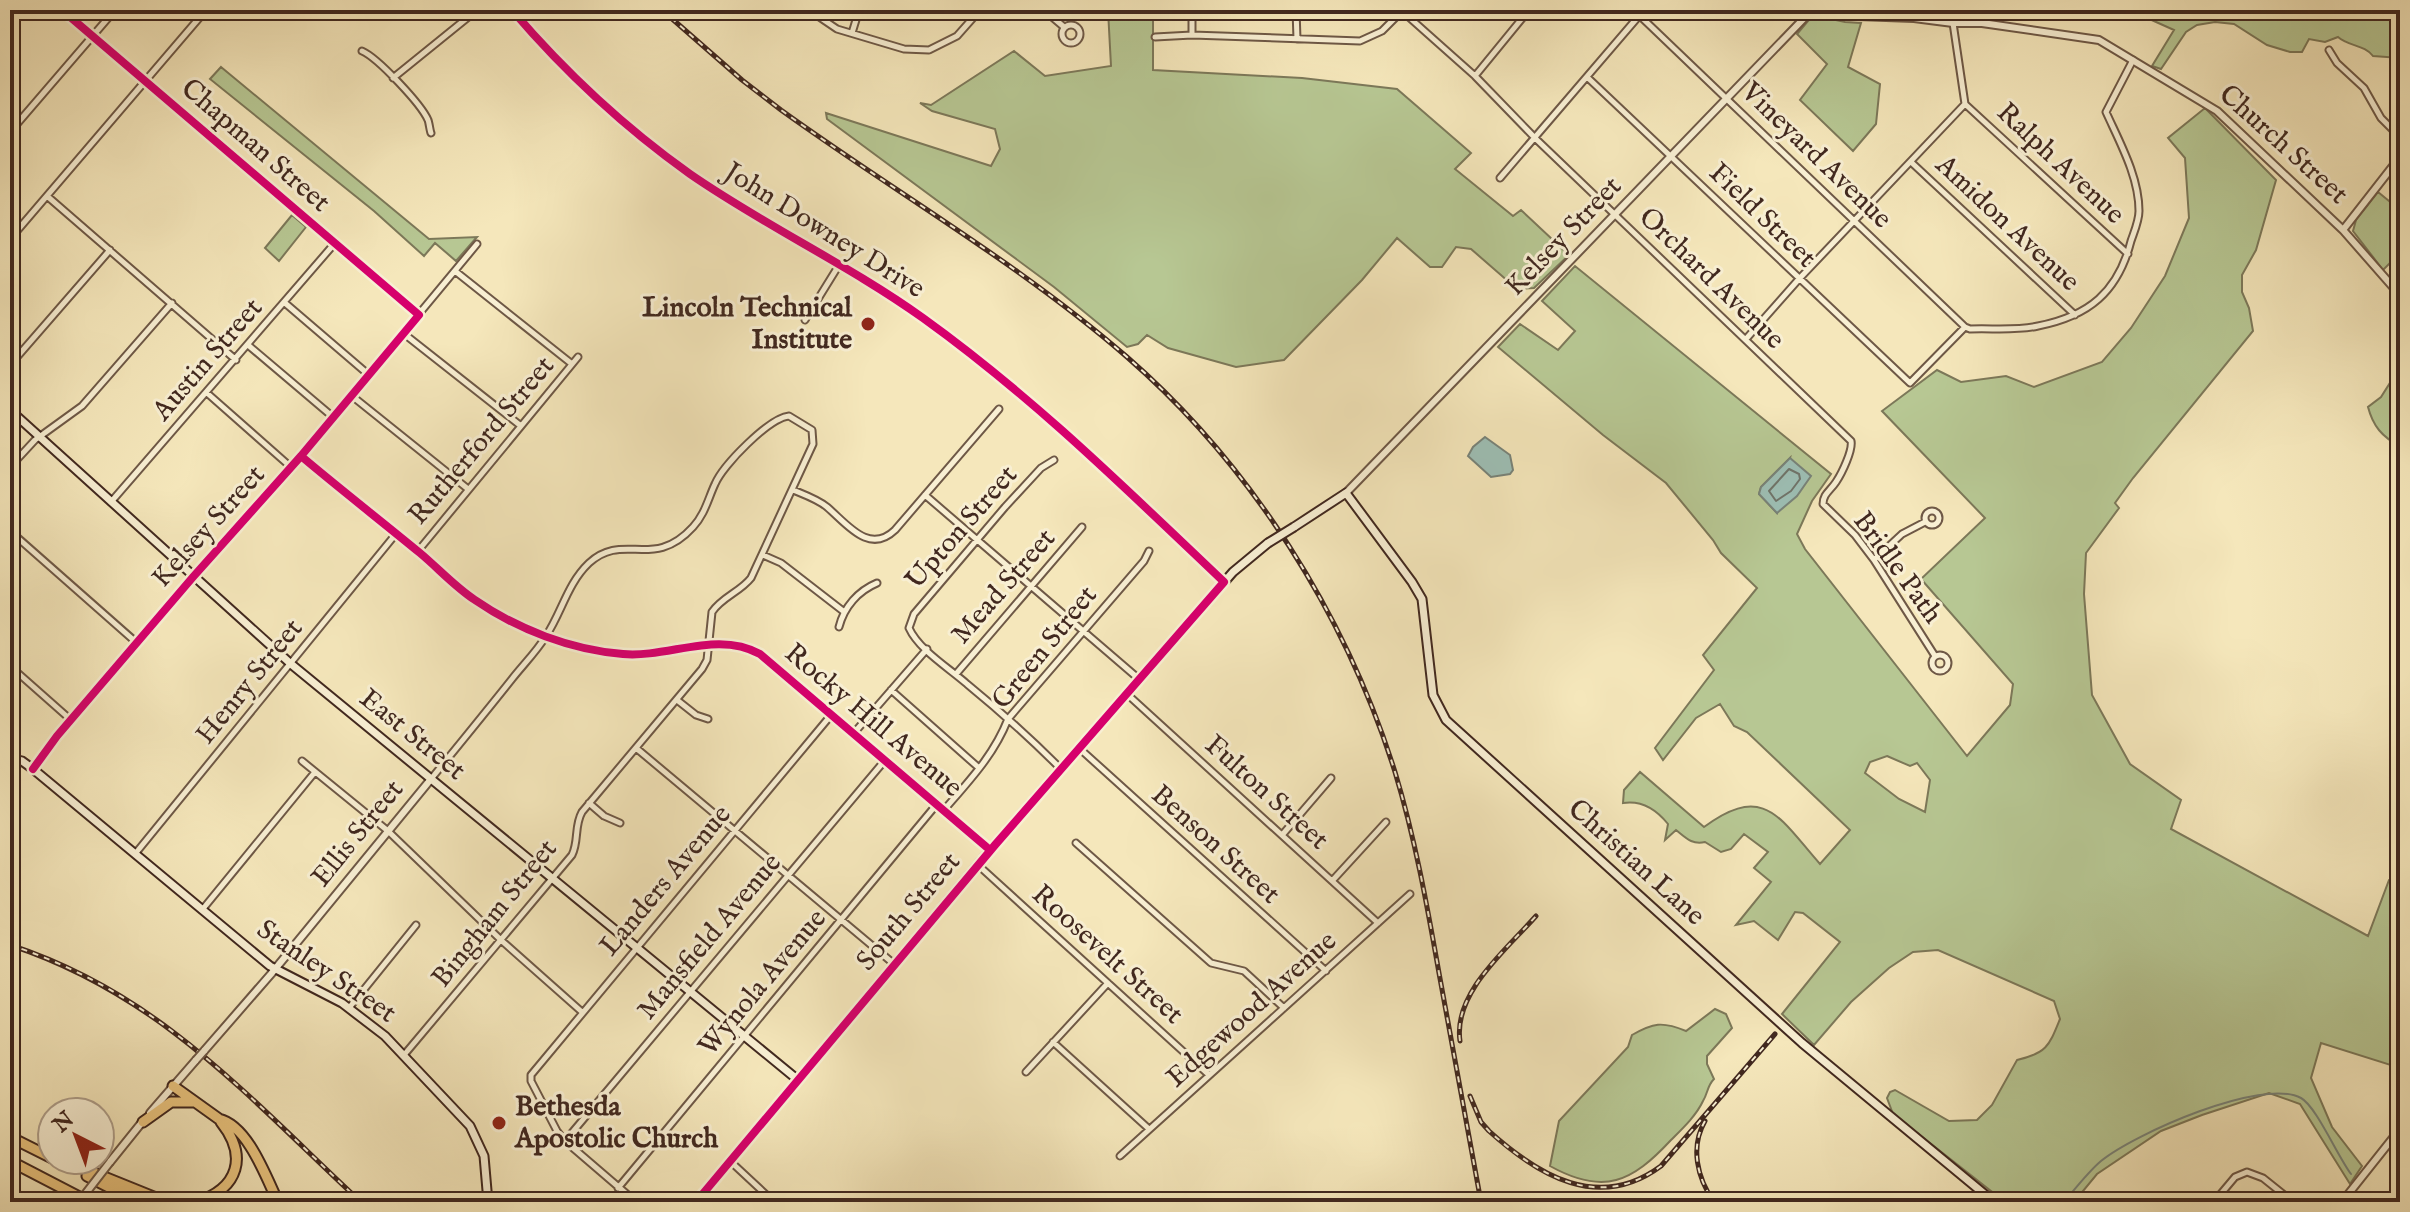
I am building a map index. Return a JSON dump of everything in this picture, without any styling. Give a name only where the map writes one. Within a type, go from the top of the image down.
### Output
[{"type":"highway","points":[[173,1086],[231,1124],[250,1147],[278,1202]]},
{"type":"highway","points":[[143,1122],[173,1101],[197,1104]]},
{"type":"highway","points":[[197,1202],[221,1189],[236,1168],[235,1142],[219,1119]]},
{"type":"highway","points":[[10,1137],[36,1149]]},
{"type":"highway","points":[[10,1161],[89,1202]]},
{"type":"highway","points":[[89,1176],[138,1202]]},
{"type":"highway","points":[[100,1176],[166,1202]]},
{"type":"main road","name":"East Street","points":[[10,410],[291,664],[798,1080]]},
{"type":"main road","name":"South Street","points":[[696,1202],[990,850],[1224,582],[1268,543],[1346,493]]},
{"type":"main road","name":"Christian Lane","points":[[1346,493],[1422,599],[1433,695],[1446,720],[1802,1043],[1994,1202]]},
{"type":"main road","name":"Stanley Street","points":[[10,758],[22,761],[33,769],[275,970],[349,1008],[378,1029],[470,1126],[484,1156],[488,1202]]},
{"type":"street","name":"Chapman Street","points":[[62,10],[419,315]]},
{"type":"street","points":[[10,132],[115,10]]},
{"type":"street","points":[[10,239],[206,10]]},
{"type":"street","points":[[393,78],[477,10]]},
{"type":"street","name":"John Downey Drive","points":[[512,10],[586,89],[656,149],[706,184],[914,311],[1018,390],[1224,582]]},
{"type":"street","points":[[809,10],[837,29],[904,49],[929,50],[957,36],[980,10]]},
{"type":"street","points":[[852,33],[859,10]]},
{"type":"street","points":[[1044,10],[1064,27]]},
{"type":"street","points":[[1192,10],[1192,35]]},
{"type":"street","points":[[1296,10],[1297,39]]},
{"type":"street","points":[[1155,37],[1192,35],[1360,41],[1382,31],[1402,10]]},
{"type":"street","name":"Orchard Avenue","points":[[1402,10],[1475,76],[1536,139],[1853,444],[1835,483],[1822,499],[1824,506]]},
{"type":"street","points":[[1475,76],[1529,10]]},
{"type":"street","name":"Kelsey Street","points":[[1346,493],[1812,10]]},
{"type":"street","name":"Church Street","points":[[1825,10],[1858,16],[1982,23],[2099,40],[2217,111],[2343,230],[2400,295]]},
{"type":"street","points":[[1982,23],[1988,10]]},
{"type":"street","points":[[1500,178],[1641,13]]},
{"type":"street","name":"Vineyard Avenue","points":[[1641,13],[1965,327]]},
{"type":"street","points":[[1746,340],[1799,279],[1965,104],[1953,23]]},
{"type":"street","points":[[2329,50],[2337,63],[2364,88],[2381,118],[2400,137]]},
{"type":"street","points":[[362,51],[373,56],[393,78],[429,121],[431,133]]},
{"type":"street","points":[[1965,327],[2036,327],[2075,315],[2102,299],[2118,277],[2128,254],[2139,212],[2131,166],[2106,112],[2133,60]]},
{"type":"street","name":"Field Street","points":[[1587,77],[1910,383],[1965,327]]},
{"type":"street","name":"Ralph Avenue","points":[[1965,104],[2128,254]]},
{"type":"street","points":[[2343,230],[2400,157]]},
{"type":"street","name":"Amidon Avenue","points":[[1911,162],[2075,315]]},
{"type":"street","points":[[47,196],[236,360]]},
{"type":"street","name":"Austin Street","points":[[111,502],[335,243]]},
{"type":"street","name":"Kelsey Street","points":[[33,769],[193,577],[292,468],[477,244]]},
{"type":"street","points":[[10,365],[110,250]]},
{"type":"street","points":[[805,320],[839,265]]},
{"type":"street","points":[[455,271],[572,364]]},
{"type":"street","points":[[10,467],[39,437],[82,406],[172,303]]},
{"type":"street","points":[[285,303],[369,375]]},
{"type":"street","points":[[403,333],[521,426]]},
{"type":"street","points":[[248,345],[333,417]]},
{"type":"street","name":"Rutherford Street","points":[[418,551],[578,357]]},
{"type":"street","points":[[207,393],[292,468]]},
{"type":"street","points":[[352,396],[468,489]]},
{"type":"street","points":[[793,490],[817,501],[858,534],[873,541],[888,536],[999,409]]},
{"type":"street","name":"Ellis Street","points":[[79,1202],[173,1086],[275,970],[546,636],[569,590],[591,562],[604,552],[617,548],[657,550],[681,538],[701,517],[723,469],[774,420],[789,416],[812,430]]},
{"type":"street","name":"Bingham Street","points":[[404,1055],[572,855],[576,848],[578,820],[589,803],[702,669],[707,660],[712,612],[715,606],[746,585],[763,555],[813,444],[812,430]]},
{"type":"street","name":"Rocky Hill Avenue","points":[[301,456],[473,599],[506,620],[583,647],[623,654],[664,653],[708,644],[734,643],[760,654],[990,850]]},
{"type":"street","name":"Upton Street","points":[[927,649],[909,628],[914,614],[1041,468],[1054,460]]},
{"type":"street","points":[[925,495],[1139,679]]},
{"type":"street","name":"Bridle Path","points":[[1824,506],[1855,535],[1874,560],[1935,656]]},
{"type":"street","points":[[1874,560],[1902,534],[1925,522]]},
{"type":"street","name":"Mead Street","points":[[956,674],[1082,527]]},
{"type":"street","points":[[10,531],[137,643]]},
{"type":"street","name":"Henry Street","points":[[135,854],[395,535]]},
{"type":"street","name":"Green Street","points":[[944,810],[1001,738],[1008,719],[1149,551]]},
{"type":"street","points":[[763,555],[781,563],[843,611]]},
{"type":"street","points":[[839,627],[843,611],[866,588],[877,583]]},
{"type":"street","points":[[854,733],[927,649],[1061,769]]},
{"type":"street","points":[[10,666],[71,720]]},
{"type":"street","points":[[891,690],[979,768]]},
{"type":"street","name":"Fulton Street","points":[[1127,694],[1378,923]]},
{"type":"street","points":[[677,700],[696,715],[708,719]]},
{"type":"street","name":"Landers Avenue","points":[[565,1141],[531,1081],[531,1075],[832,714]]},
{"type":"street","points":[[636,748],[894,964]]},
{"type":"street","name":"Benson Street","points":[[1079,748],[1326,971]]},
{"type":"street","name":"Mansfield Avenue","points":[[565,1141],[886,759]]},
{"type":"street","points":[[302,761],[388,831],[502,941],[582,1012]]},
{"type":"street","points":[[202,910],[315,772]]},
{"type":"street","points":[[1283,834],[1331,778]]},
{"type":"street","points":[[589,803],[604,816],[620,823]]},
{"type":"street","name":"Wynola Avenue","points":[[618,1188],[937,804]]},
{"type":"street","points":[[1332,881],[1386,822]]},
{"type":"street","points":[[1076,843],[1211,963],[1244,971],[1284,1008]]},
{"type":"street","name":"Roosevelt Street","points":[[978,865],[1209,1075]]},
{"type":"street","name":"Edgewood Avenue","points":[[1120,1156],[1410,894]]},
{"type":"street","points":[[349,1008],[416,925]]},
{"type":"street","points":[[1026,1072],[1108,983]]},
{"type":"street","points":[[1053,1042],[1149,1129]]},
{"type":"street","points":[[2342,1202],[2400,1129]]},
{"type":"street","points":[[565,1141],[636,1202]]},
{"type":"street","points":[[730,1161],[774,1202]]},
{"type":"street","points":[[2214,1202],[2235,1177],[2247,1172],[2258,1175],[2293,1202]]},
{"type":"green space","points":[[1108,10],[1153,10],[1153,70],[1302,78],[1397,89],[1471,153],[1455,169],[1513,216],[1521,210],[1569,255],[1534,288],[1517,289],[1471,249],[1456,247],[1442,267],[1430,267],[1397,238],[1362,280],[1284,360],[1236,367],[1168,348],[1147,335],[1138,344],[1127,347],[1054,287],[827,119],[826,113],[991,166],[1000,149],[995,129],[932,111],[920,103],[931,105],[1014,51],[1045,76],[1111,66]]},
{"type":"green space","points":[[2145,10],[2394,10],[2400,15],[2400,58],[2373,56],[2338,37],[2325,42],[2309,39],[2302,52],[2290,52],[2267,45],[2234,24],[2215,22],[2197,25],[2186,32],[2161,69],[2152,66],[2174,30],[2145,17]]},
{"type":"green space","points":[[1813,15],[1861,23],[1848,67],[1880,84],[1876,124],[1853,151],[1800,100],[1827,64],[1797,34]]},
{"type":"green space","points":[[221,67],[429,239],[477,237],[456,261],[435,243],[424,256],[374,211],[210,79]]},
{"type":"green space","points":[[2205,108],[2276,180],[2256,250],[2242,275],[2242,292],[2253,331],[2133,478],[2115,503],[2119,508],[2086,553],[2084,594],[2092,695],[2130,764],[2181,800],[2171,829],[2368,936],[2389,880],[2400,877],[2400,1068],[2321,1043],[2311,1078],[2332,1127],[2362,1166],[2350,1184],[2300,1104],[2269,1093],[2161,1131],[2097,1174],[2074,1202],[2005,1202],[1893,1114],[1887,1098],[1895,1090],[1949,1121],[1977,1120],[1992,1105],[2017,1060],[2046,1047],[2060,1019],[2054,1001],[1938,950],[1913,952],[1889,968],[1851,1002],[1814,1045],[1782,1014],[1840,942],[1803,913],[1795,912],[1778,940],[1754,921],[1736,925],[1771,882],[1754,868],[1768,852],[1744,834],[1731,849],[1721,852],[1705,842],[1689,840],[1676,830],[1665,840],[1668,824],[1659,814],[1642,804],[1623,803],[1624,790],[1640,772],[1704,827],[1742,807],[1757,807],[1782,821],[1820,864],[1850,830],[1747,732],[1734,726],[1720,704],[1696,718],[1663,760],[1655,748],[1714,670],[1703,655],[1757,588],[1721,553],[1666,483],[1498,347],[1520,324],[1558,350],[1575,331],[1542,301],[1575,266],[1831,474],[1812,501],[1797,534],[1805,549],[1967,756],[2010,705],[2013,684],[1921,579],[1985,518],[1882,411],[1937,370],[1961,382],[2006,376],[2034,387],[2102,362],[2131,328],[2165,276],[2189,218],[2185,158],[2168,138]],"holes":[[[1790,458],[1777,513],[1759,494],[1761,487]],[[1887,756],[1910,766],[1917,763],[1930,780],[1925,812],[1899,799],[1865,773],[1870,762]]]},
{"type":"green space","points":[[2378,192],[2400,210],[2400,253],[2383,270],[2353,231],[2356,220]]},
{"type":"green space","points":[[292,215],[306,227],[279,261],[265,248]]},
{"type":"green space","points":[[2400,367],[2400,446],[2379,430],[2368,407],[2381,397]]},
{"type":"green space","points":[[1715,1009],[1726,1014],[1732,1028],[1707,1056],[1714,1079],[1693,1117],[1657,1154],[1630,1175],[1602,1182],[1569,1175],[1550,1166],[1559,1121],[1628,1047],[1632,1035],[1658,1025],[1686,1031]]},
{"type":"water","points":[[1485,437],[1510,455],[1513,470],[1510,474],[1491,477],[1468,456]]},
{"type":"water","points":[[1790,458],[1811,476],[1797,496],[1777,513],[1759,494],[1761,487]]},
{"type":"waterway","points":[[2064,1202],[2086,1175],[2117,1150],[2168,1124],[2258,1095],[2283,1094],[2301,1098],[2307,1103],[2351,1174]]},
{"type":"waterway","points":[[2359,1194],[2360,1202]]},
{"type":"railway","points":[[662,10],[781,110],[1001,260],[1127,357],[1172,399],[1214,445],[1289,546],[1350,656],[1395,772],[1425,897],[1481,1202]]},
{"type":"railway","points":[[1460,1041],[1460,1023],[1473,989],[1536,916]]},
{"type":"railway","points":[[10,945],[64,966],[112,991],[157,1020],[240,1088],[361,1202]]},
{"type":"railway","points":[[1470,1096],[1481,1122],[1528,1162],[1570,1183],[1593,1187],[1615,1186],[1638,1180],[1661,1166],[1775,1034]]},
{"type":"railway","points":[[1705,1121],[1698,1141],[1698,1162],[1703,1183],[1714,1202]]},
{"type":"cycle path","points":[[33,769],[57,736],[301,456],[419,315],[62,10]]},
{"type":"cycle path","points":[[512,10],[596,98],[666,156],[719,193],[895,299],[1003,380],[1078,445],[1224,582],[995,845],[696,1202]]},
{"type":"cycle path","points":[[301,456],[468,595],[527,629],[564,643],[603,652],[640,654],[727,644],[760,654],[990,850]]},
{"type":"place","name":"Lincoln Technical Institute","points":[[868,324]]},
{"type":"place","name":"Bethesda Apostolic Church","points":[[499,1123]]}]
